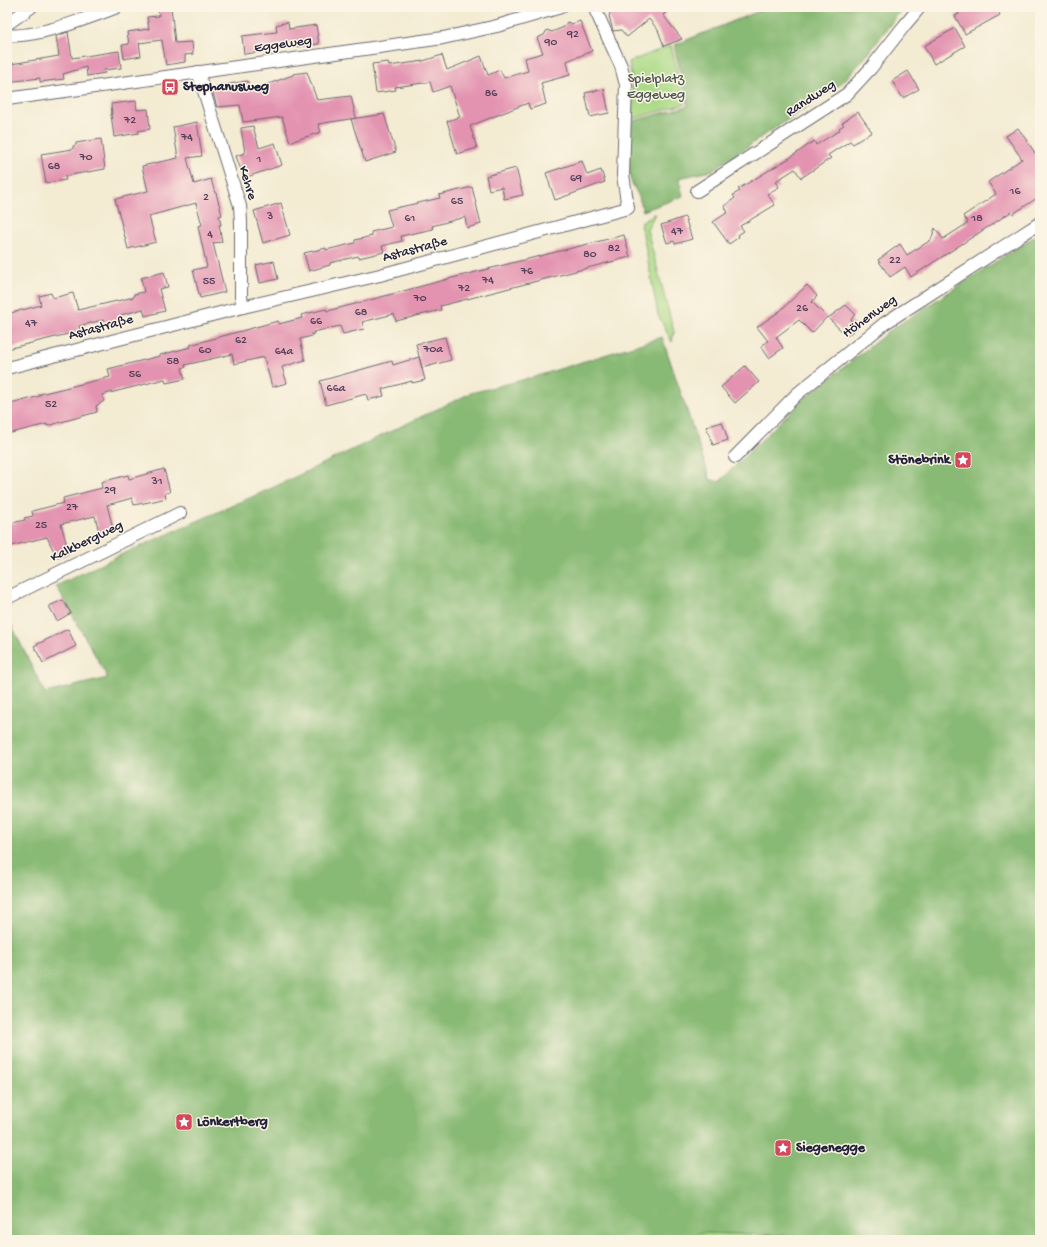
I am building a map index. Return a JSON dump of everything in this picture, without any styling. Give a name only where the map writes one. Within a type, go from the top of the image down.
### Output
[{"type":"street","points":[[7,24],[31,7]]},
{"type":"street","points":[[7,35],[20,36],[41,32],[117,7]]},
{"type":"street","name":"Eggeweg","points":[[7,98],[448,37],[497,26],[560,7]]},
{"type":"street","name":"Astastraße","points":[[7,368],[243,307],[380,274],[628,208],[623,175],[626,85],[621,66],[594,7]]},
{"type":"street","name":"Randweg","points":[[697,191],[847,94],[871,68],[920,7]]},
{"type":"street","name":"Kehre","points":[[198,72],[240,206],[241,297],[243,307]]},
{"type":"street","name":"Höhenweg","points":[[735,457],[796,394],[885,323],[1040,223]]},
{"type":"street","name":"Kalkbergweg","points":[[7,598],[180,513]]},
{"type":"green space","points":[[769,7],[906,7],[894,19],[869,53],[841,84],[711,171],[679,178],[683,196],[643,211],[639,197],[631,181],[628,163],[630,122],[688,106],[674,45]]},
{"type":"green space","name":"Spielplatz Eggeweg","points":[[671,45],[685,104],[632,119],[632,81],[629,62]]},
{"type":"green space","points":[[655,213],[647,230],[674,332],[672,342],[658,315],[641,223]]},
{"type":"green space","points":[[1040,233],[1040,1240],[798,1240],[785,1235],[698,1233],[691,1240],[7,1240],[7,616],[45,693],[108,678],[56,586],[116,557],[272,488],[471,393],[534,377],[662,337],[710,479],[719,482],[800,402],[892,329]]},
{"type":"green space","points":[[698,1233],[785,1235],[798,1240],[691,1240]]},
{"type":"building","points":[[171,7],[175,43],[192,42],[193,54],[185,55],[185,62],[166,65],[162,40],[139,43],[141,56],[124,59],[122,45],[129,44],[127,32],[149,29],[147,17],[159,16],[158,8]]},
{"type":"building","points":[[615,7],[673,7],[663,15],[682,39],[664,46],[658,30],[649,19],[627,37],[621,30],[613,31],[609,16],[611,10]]},
{"type":"building","points":[[965,7],[996,7],[1000,15],[965,34],[955,16],[959,14],[957,11]]},
{"type":"building","points":[[580,21],[592,51],[567,61],[570,75],[541,83],[546,104],[530,109],[528,103],[470,126],[477,148],[457,154],[447,121],[460,117],[450,86],[433,92],[430,82],[395,87],[396,90],[376,93],[372,64],[388,62],[389,66],[423,61],[442,55],[447,70],[481,56],[488,75],[500,70],[504,78],[528,71],[525,58],[543,53],[537,38],[544,35],[547,30],[552,32],[564,27],[567,22],[572,24]]},
{"type":"building","points":[[288,22],[289,29],[316,25],[319,44],[270,48],[270,51],[244,54],[242,36],[277,32],[276,25]]},
{"type":"building","points":[[955,28],[965,46],[934,64],[924,46]]},
{"type":"building","points":[[68,32],[72,58],[119,51],[121,68],[104,70],[105,73],[87,76],[86,67],[63,74],[64,79],[40,82],[40,78],[7,82],[7,67],[11,66],[11,64],[59,56],[56,36]]},
{"type":"building","points":[[908,71],[919,89],[903,98],[892,81]]},
{"type":"building","points":[[307,72],[317,100],[351,96],[356,118],[318,124],[321,132],[290,142],[282,117],[243,122],[240,105],[217,107],[211,88],[248,81],[249,91],[293,74]]},
{"type":"building","points":[[604,89],[609,113],[590,117],[585,93]]},
{"type":"building","points":[[136,101],[137,110],[148,109],[150,129],[138,131],[139,133],[114,137],[111,104]]},
{"type":"building","points":[[858,112],[872,132],[853,144],[850,141],[828,155],[831,158],[801,178],[795,169],[776,181],[779,187],[767,194],[775,205],[740,226],[744,231],[738,235],[739,237],[729,244],[713,222],[728,212],[724,206],[735,198],[733,195],[740,191],[738,189],[788,159],[814,141],[816,145],[840,130],[839,128],[844,125],[842,123]]},
{"type":"building","points":[[384,114],[396,152],[365,162],[351,119]]},
{"type":"building","points":[[197,122],[202,156],[187,158],[194,184],[211,179],[216,193],[222,215],[219,216],[221,225],[219,225],[222,242],[213,243],[225,292],[200,298],[193,270],[207,267],[198,226],[202,225],[196,203],[149,216],[156,242],[128,249],[115,199],[148,191],[142,166],[178,158],[173,127]]},
{"type":"building","points":[[253,126],[259,148],[275,143],[282,165],[244,178],[236,156],[245,153],[241,128]]},
{"type":"building","points":[[1018,128],[1040,160],[1040,196],[1013,214],[1011,212],[911,277],[905,267],[890,277],[878,260],[900,244],[907,255],[931,240],[935,228],[943,239],[968,223],[963,216],[996,194],[988,182],[1022,159],[1006,136]]},
{"type":"building","points":[[101,139],[105,169],[65,176],[66,180],[46,183],[41,154],[73,149],[73,146],[76,145],[76,143]]},
{"type":"building","points":[[582,161],[587,175],[601,170],[605,182],[555,200],[546,173]]},
{"type":"building","points":[[516,168],[523,195],[504,199],[502,187],[489,190],[486,176]]},
{"type":"building","points":[[472,187],[481,224],[467,228],[465,217],[432,226],[433,229],[401,236],[402,241],[382,246],[384,252],[359,258],[358,256],[330,263],[330,265],[309,271],[304,253],[326,248],[326,250],[355,243],[355,240],[372,236],[371,232],[392,227],[387,210],[440,198],[439,195]]},
{"type":"building","points":[[281,203],[290,235],[263,243],[254,211]]},
{"type":"building","points":[[685,217],[692,239],[675,244],[674,241],[667,243],[661,225]]},
{"type":"building","points":[[624,235],[630,257],[440,306],[441,310],[396,321],[394,314],[362,322],[364,329],[343,334],[340,326],[313,332],[314,334],[311,334],[312,336],[300,339],[305,360],[282,367],[287,383],[272,387],[264,357],[234,364],[232,354],[185,365],[186,367],[182,368],[185,379],[166,383],[165,379],[102,395],[104,401],[96,406],[97,412],[47,426],[47,424],[7,434],[7,405],[40,396],[40,394],[110,377],[108,369],[160,356],[191,347],[190,345],[278,321],[279,324],[302,318],[301,315],[326,309],[327,311]]},
{"type":"building","points":[[274,261],[278,279],[260,283],[256,265]]},
{"type":"building","points":[[164,272],[168,287],[159,289],[165,311],[145,316],[143,309],[121,315],[122,321],[104,325],[103,320],[79,326],[80,331],[7,349],[7,314],[41,305],[39,296],[51,293],[53,298],[73,293],[78,310],[134,297],[134,294],[144,292],[141,278]]},
{"type":"building","points":[[807,285],[817,296],[812,302],[827,317],[812,333],[799,320],[776,337],[783,348],[769,358],[761,346],[768,341],[757,327],[780,311]]},
{"type":"building","points":[[846,305],[855,314],[851,320],[858,327],[847,336],[828,318]]},
{"type":"building","points":[[445,337],[451,360],[422,368],[416,344]]},
{"type":"building","points":[[419,357],[425,380],[412,383],[412,381],[382,389],[384,396],[368,400],[366,394],[326,405],[320,381],[392,361],[393,365]]},
{"type":"building","points":[[745,366],[759,382],[735,403],[721,387]]},
{"type":"building","points":[[722,422],[728,440],[713,445],[706,427]]},
{"type":"building","points":[[164,469],[170,492],[165,493],[166,498],[134,505],[132,498],[107,505],[113,528],[99,532],[95,516],[61,524],[69,553],[57,558],[47,537],[7,547],[7,524],[25,520],[24,518],[33,516],[32,511],[64,503],[63,498],[102,488],[101,482],[128,475],[129,479]]},
{"type":"building","points":[[63,600],[71,613],[57,621],[49,606]]},
{"type":"building","points":[[68,629],[76,646],[43,663],[34,646]]},
{"type":"place","name":"Stephanusweg","points":[[170,87]]},
{"type":"place","name":"Stönebrink","points":[[963,460]]},
{"type":"place","name":"Lönkertberg","points":[[184,1122]]},
{"type":"place","name":"Siegenegge","points":[[783,1148]]}]
